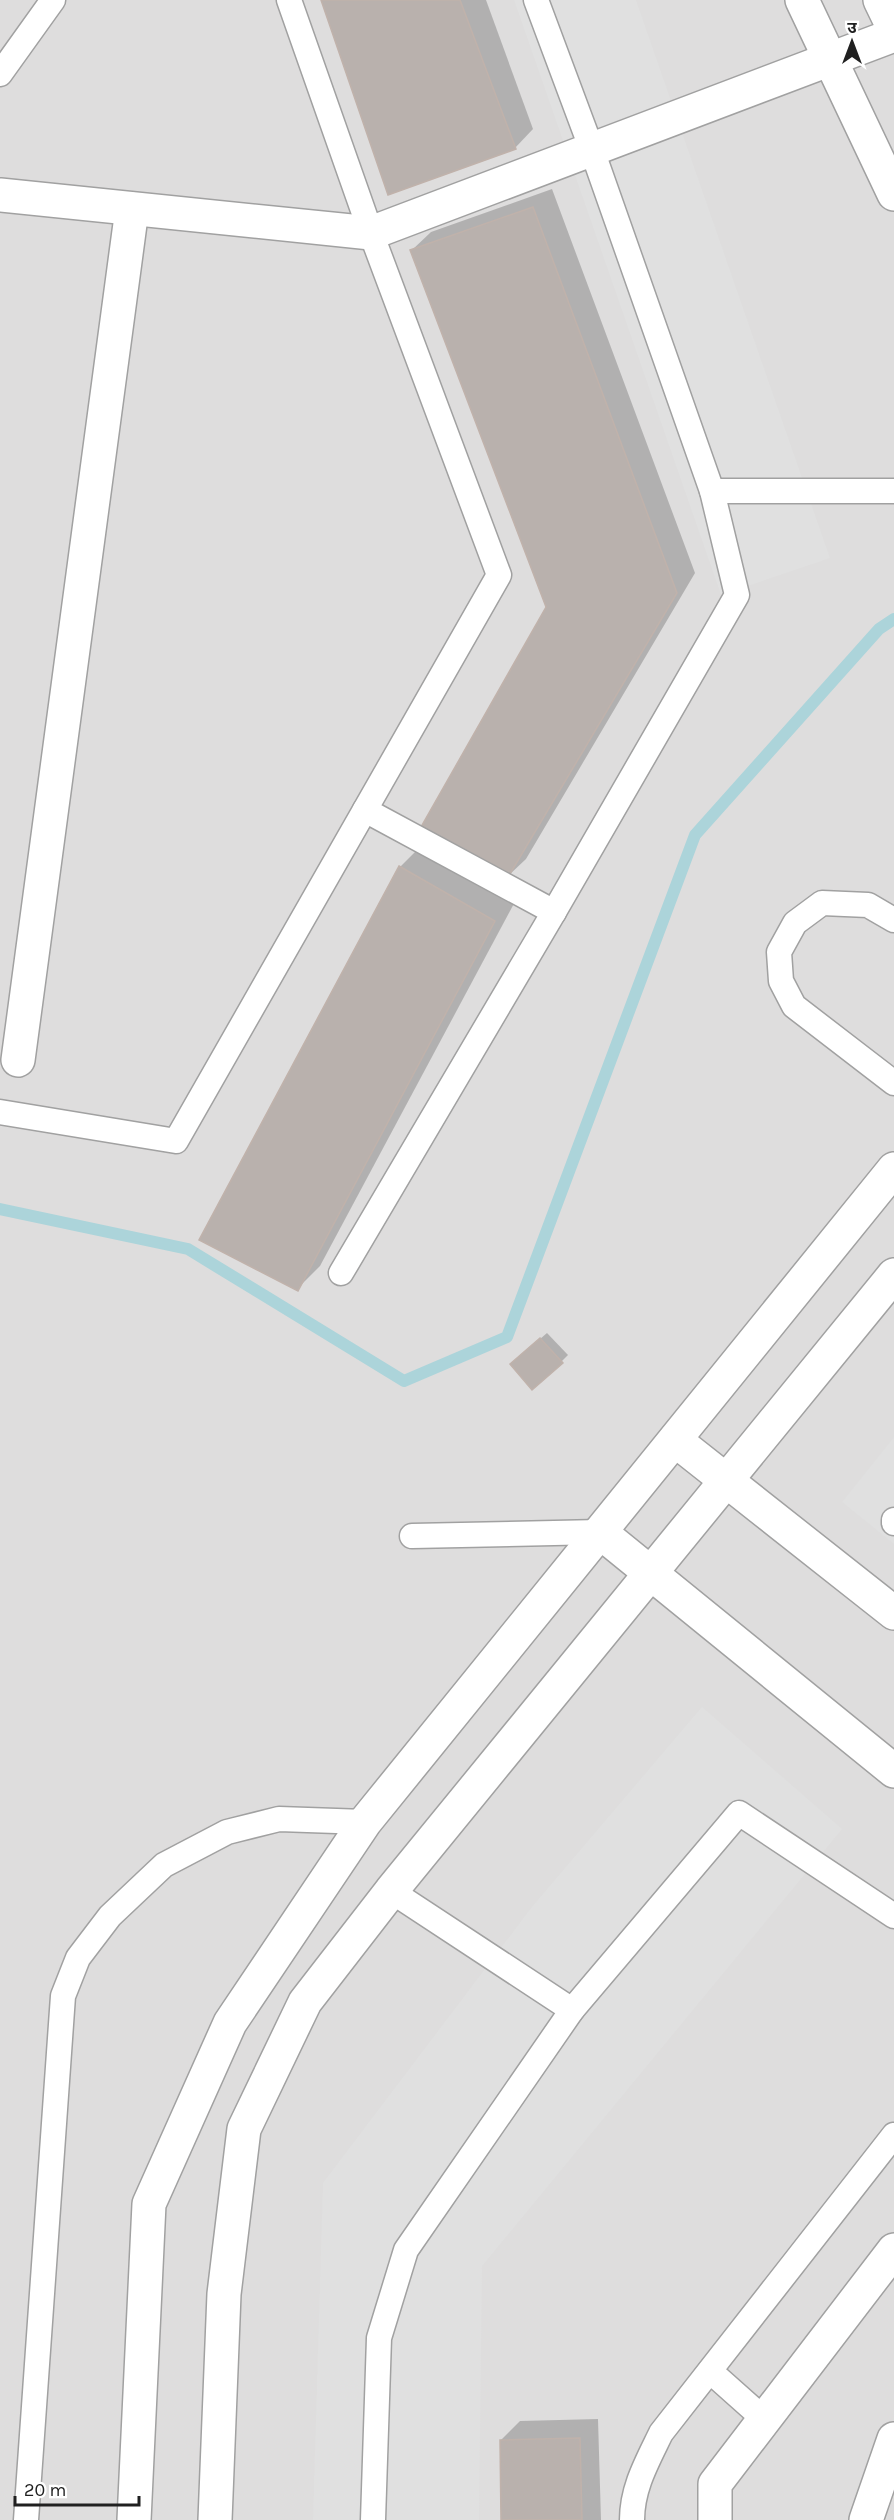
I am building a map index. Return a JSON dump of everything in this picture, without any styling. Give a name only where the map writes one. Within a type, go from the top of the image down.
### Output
[{"type":"street","points":[[802,0],[894,194]]},
{"type":"street","points":[[880,0],[894,29]]},
{"type":"street","points":[[0,195],[371,233],[894,35]]},
{"type":"street","points":[[18,1060],[132,209]]},
{"type":"street","points":[[134,2520],[149,2204],[230,2023],[365,1822],[894,1169]]},
{"type":"street","points":[[215,2520],[224,2295],[244,2129],[305,2002],[391,1891],[894,1275]]},
{"type":"street","points":[[675,1440],[894,1613]]},
{"type":"street","points":[[600,1532],[894,1771]]},
{"type":"street","points":[[714,2520],[715,2484],[894,2250]]},
{"type":"street","points":[[866,2520],[894,2439]]},
{"type":"lane","points":[[0,74],[53,0]]},
{"type":"lane","points":[[0,1112],[176,1141],[499,575],[371,233],[289,0]]},
{"type":"lane","points":[[341,1273],[554,912],[737,595],[712,491],[592,150],[536,0]]},
{"type":"lane","points":[[712,491],[894,491]]},
{"type":"lane","points":[[365,810],[554,912]]},
{"type":"lane","points":[[894,920],[868,905],[822,903],[795,923],[779,952],[781,981],[794,1006],[894,1083]]},
{"type":"lane","points":[[412,1536],[600,1532]]},
{"type":"lane","points":[[373,2520],[379,2338],[406,2250],[572,2010],[739,1813],[894,1916]]},
{"type":"lane","points":[[26,2520],[63,1996],[78,1958],[110,1916],[164,1865],[227,1832],[279,1819],[365,1822]]},
{"type":"lane","points":[[391,1891],[572,2010]]},
{"type":"lane","points":[[632,2520],[632,2501],[641,2473],[661,2433],[893,2137]]},
{"type":"lane","points":[[710,2371],[765,2420]]},
{"type":"shaded area","points":[[0,0],[894,0],[894,2520],[0,2520]]},
{"type":"shaded area","points":[[514,0],[636,0],[830,558],[721,595]]},
{"type":"shaded area","points":[[894,1437],[894,1544],[842,1502]]},
{"type":"shaded area","points":[[702,1707],[842,1829],[482,2266],[479,2520],[313,2520],[323,2183],[532,1907]]},
{"type":"building","points":[[321,0],[460,0],[516,149],[388,195]]},
{"type":"building","points":[[533,207],[677,593],[507,879],[421,827],[546,607],[410,250]]},
{"type":"building","points":[[399,866],[495,921],[298,1291],[199,1240]]},
{"type":"building","points":[[540,1338],[563,1363],[532,1390],[510,1364]]},
{"type":"building","points":[[580,2438],[582,2520],[501,2520],[500,2440]]},
{"type":"waterway","points":[[0,1209],[188,1249],[404,1381],[507,1337],[695,835],[879,629],[894,619]]}]
